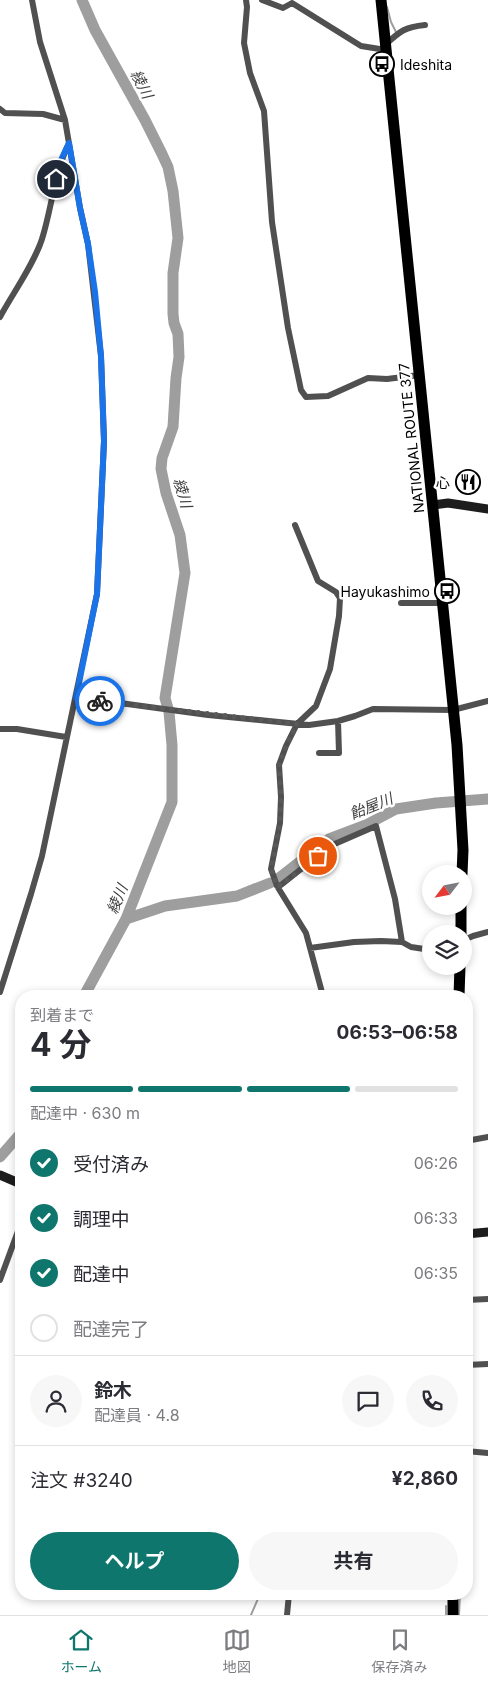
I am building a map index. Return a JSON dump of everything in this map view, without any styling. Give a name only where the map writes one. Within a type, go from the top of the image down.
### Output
[{"type":"highway","name":"NATIONAL ROUTE 377","points":[[381,0],[457,745],[462,865]]},
{"type":"highway","points":[[459,990],[460,975]]},
{"type":"highway","points":[[453,1600],[453,1615]]},
{"type":"main road","points":[[433,505],[448,503],[488,509]]},
{"type":"main road","points":[[0,1175],[15,1181]]},
{"type":"main road","points":[[473,1233],[488,1232]]},
{"type":"street","points":[[0,992],[42,856],[66,737],[79,698],[97,594],[104,441],[101,356],[88,244],[65,120],[40,42],[32,0]]},
{"type":"street","points":[[246,0],[244,43],[250,73],[264,111],[272,222],[288,328],[301,390],[306,398],[328,396],[368,378],[387,379],[419,375]]},
{"type":"street","points":[[262,0],[283,8],[292,3],[361,46],[386,47],[397,34],[410,27],[425,25]]},
{"type":"street","points":[[0,109],[5,113],[42,114],[65,120]]},
{"type":"street","points":[[0,317],[36,255],[42,240],[61,160],[69,143]]},
{"type":"street","points":[[295,525],[318,581],[336,592],[340,598],[339,616],[330,669],[316,706],[297,724],[279,765],[280,822],[271,869],[277,886],[306,933],[321,990]]},
{"type":"street","points":[[400,603],[443,603]]},
{"type":"street","points":[[79,698],[310,725],[338,721],[373,709],[453,710],[488,701]]},
{"type":"street","points":[[319,753],[339,752],[338,721]]},
{"type":"street","points":[[0,729],[17,729],[66,737]]},
{"type":"street","points":[[277,886],[281,885],[330,846],[376,826],[394,899],[402,942]]},
{"type":"street","points":[[472,936],[488,932]]},
{"type":"street","points":[[310,948],[354,942],[402,942],[410,948],[422,949]]},
{"type":"street","points":[[473,1140],[488,1137]]},
{"type":"street","points":[[0,1280],[15,1239]]},
{"type":"street","points":[[473,1300],[488,1299]]},
{"type":"street","points":[[473,1364],[488,1364]]},
{"type":"street","points":[[473,1452],[488,1453]]},
{"type":"street","points":[[287,1615],[288,1600]]},
{"type":"waterway","name":"綾川","points":[[82,0],[95,30],[162,154],[168,167],[173,191],[178,238],[173,273],[173,314],[178,334],[179,357],[173,427],[162,458],[161,469],[166,493],[180,535],[185,573],[165,698],[169,712],[172,745],[172,802],[126,919],[87,990]]},
{"type":"waterway","points":[[387,7],[396,32]]},
{"type":"waterway","name":"飴屋川","points":[[279,878],[329,839],[366,825],[396,809],[436,803],[488,799]]},
{"type":"waterway","name":"飴屋川","points":[[126,919],[165,906],[237,896],[270,883]]},
{"type":"waterway","name":"綾川","points":[[0,1157],[15,1140]]},
{"type":"waterway","points":[[251,1615],[257,1600]]},
{"type":"waterway","points":[[459,1615],[460,1600]]},
{"type":"waterway","points":[[446,1606],[446,1615]]},
{"type":"way so far","points":[[100,701],[297,724],[279,765],[280,822],[271,869],[275,884],[277,886],[281,885],[318,856]]},
{"type":"place","name":"Ideshita","points":[[382,64]]},
{"type":"place","name":"心","points":[[468,482]]},
{"type":"place","name":"Hayukashimo","points":[[447,591]]},
{"type":"route","points":[[56,179],[61,160],[69,143],[95,292],[101,356],[104,441],[97,594],[76,698],[100,701]]}]
